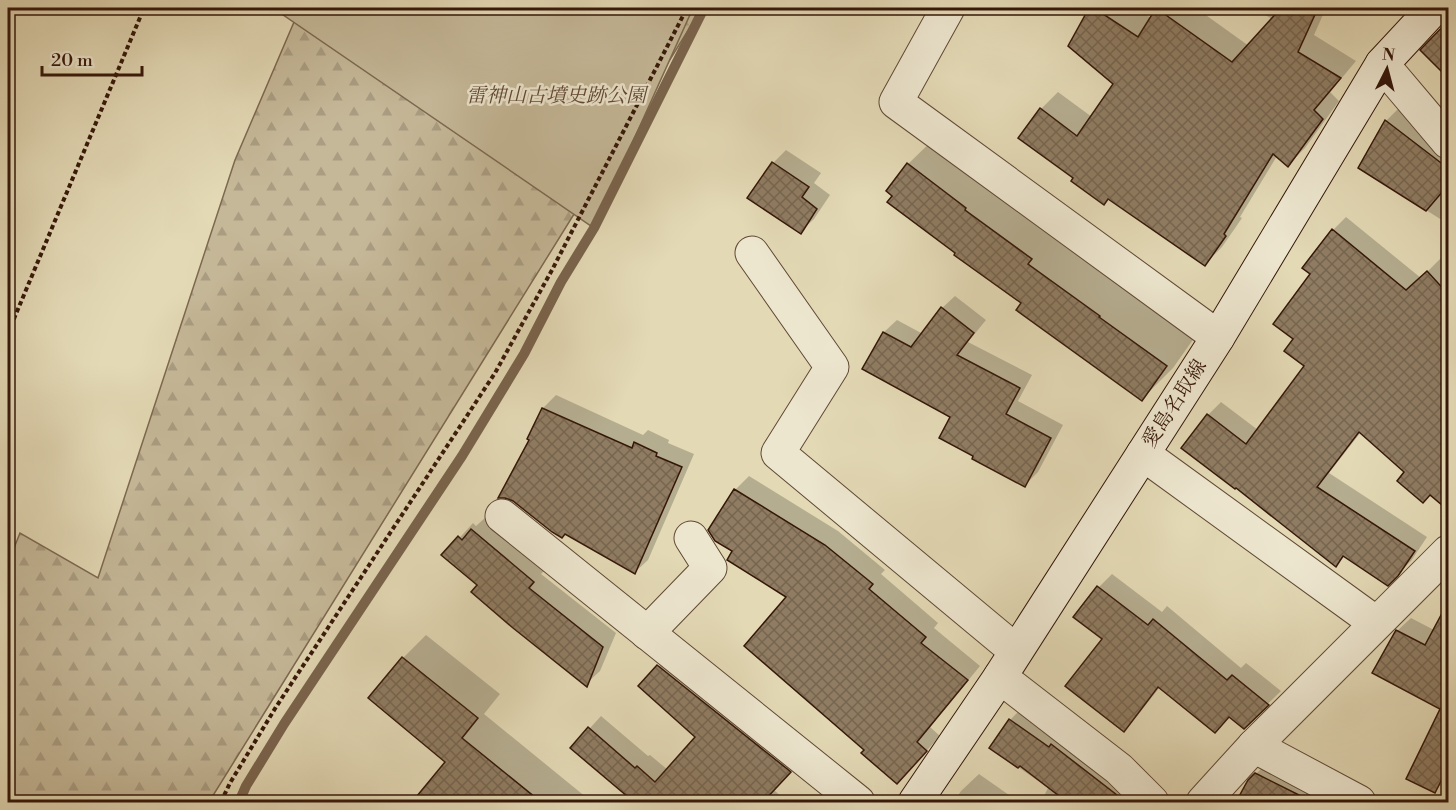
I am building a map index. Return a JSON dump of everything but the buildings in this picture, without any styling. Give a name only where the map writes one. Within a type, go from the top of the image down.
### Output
[{"type":"street","points":[[948,8],[896,102],[1218,337]]},
{"type":"street","name":"愛島名取線","points":[[915,802],[1008,664],[1218,337],[1382,64],[1434,8]]},
{"type":"street","points":[[1382,64],[1449,142]]},
{"type":"street","points":[[752,253],[832,367],[778,453],[1008,664],[1152,802]]},
{"type":"street","points":[[1143,454],[1376,623]]},
{"type":"street","points":[[502,516],[858,802]]},
{"type":"street","points":[[647,633],[710,568],[691,538]]},
{"type":"street","points":[[1203,802],[1254,746],[1449,552]]},
{"type":"street","points":[[1254,746],[1359,802]]},
{"type":"path","points":[[8,333],[144,8]]},
{"type":"path","points":[[221,802],[276,707],[495,373],[552,270],[687,8]]},
{"type":"green space","name":"雷神山古墳史跡公園","points":[[273,8],[693,8],[594,228]]},
{"type":"green space","points":[[300,8],[702,8],[209,802],[8,802],[8,563],[20,533],[98,578],[235,160]]},
{"type":"waterway","points":[[239,802],[246,786],[284,724],[462,456],[524,354],[561,282],[594,228],[704,8]]}]
